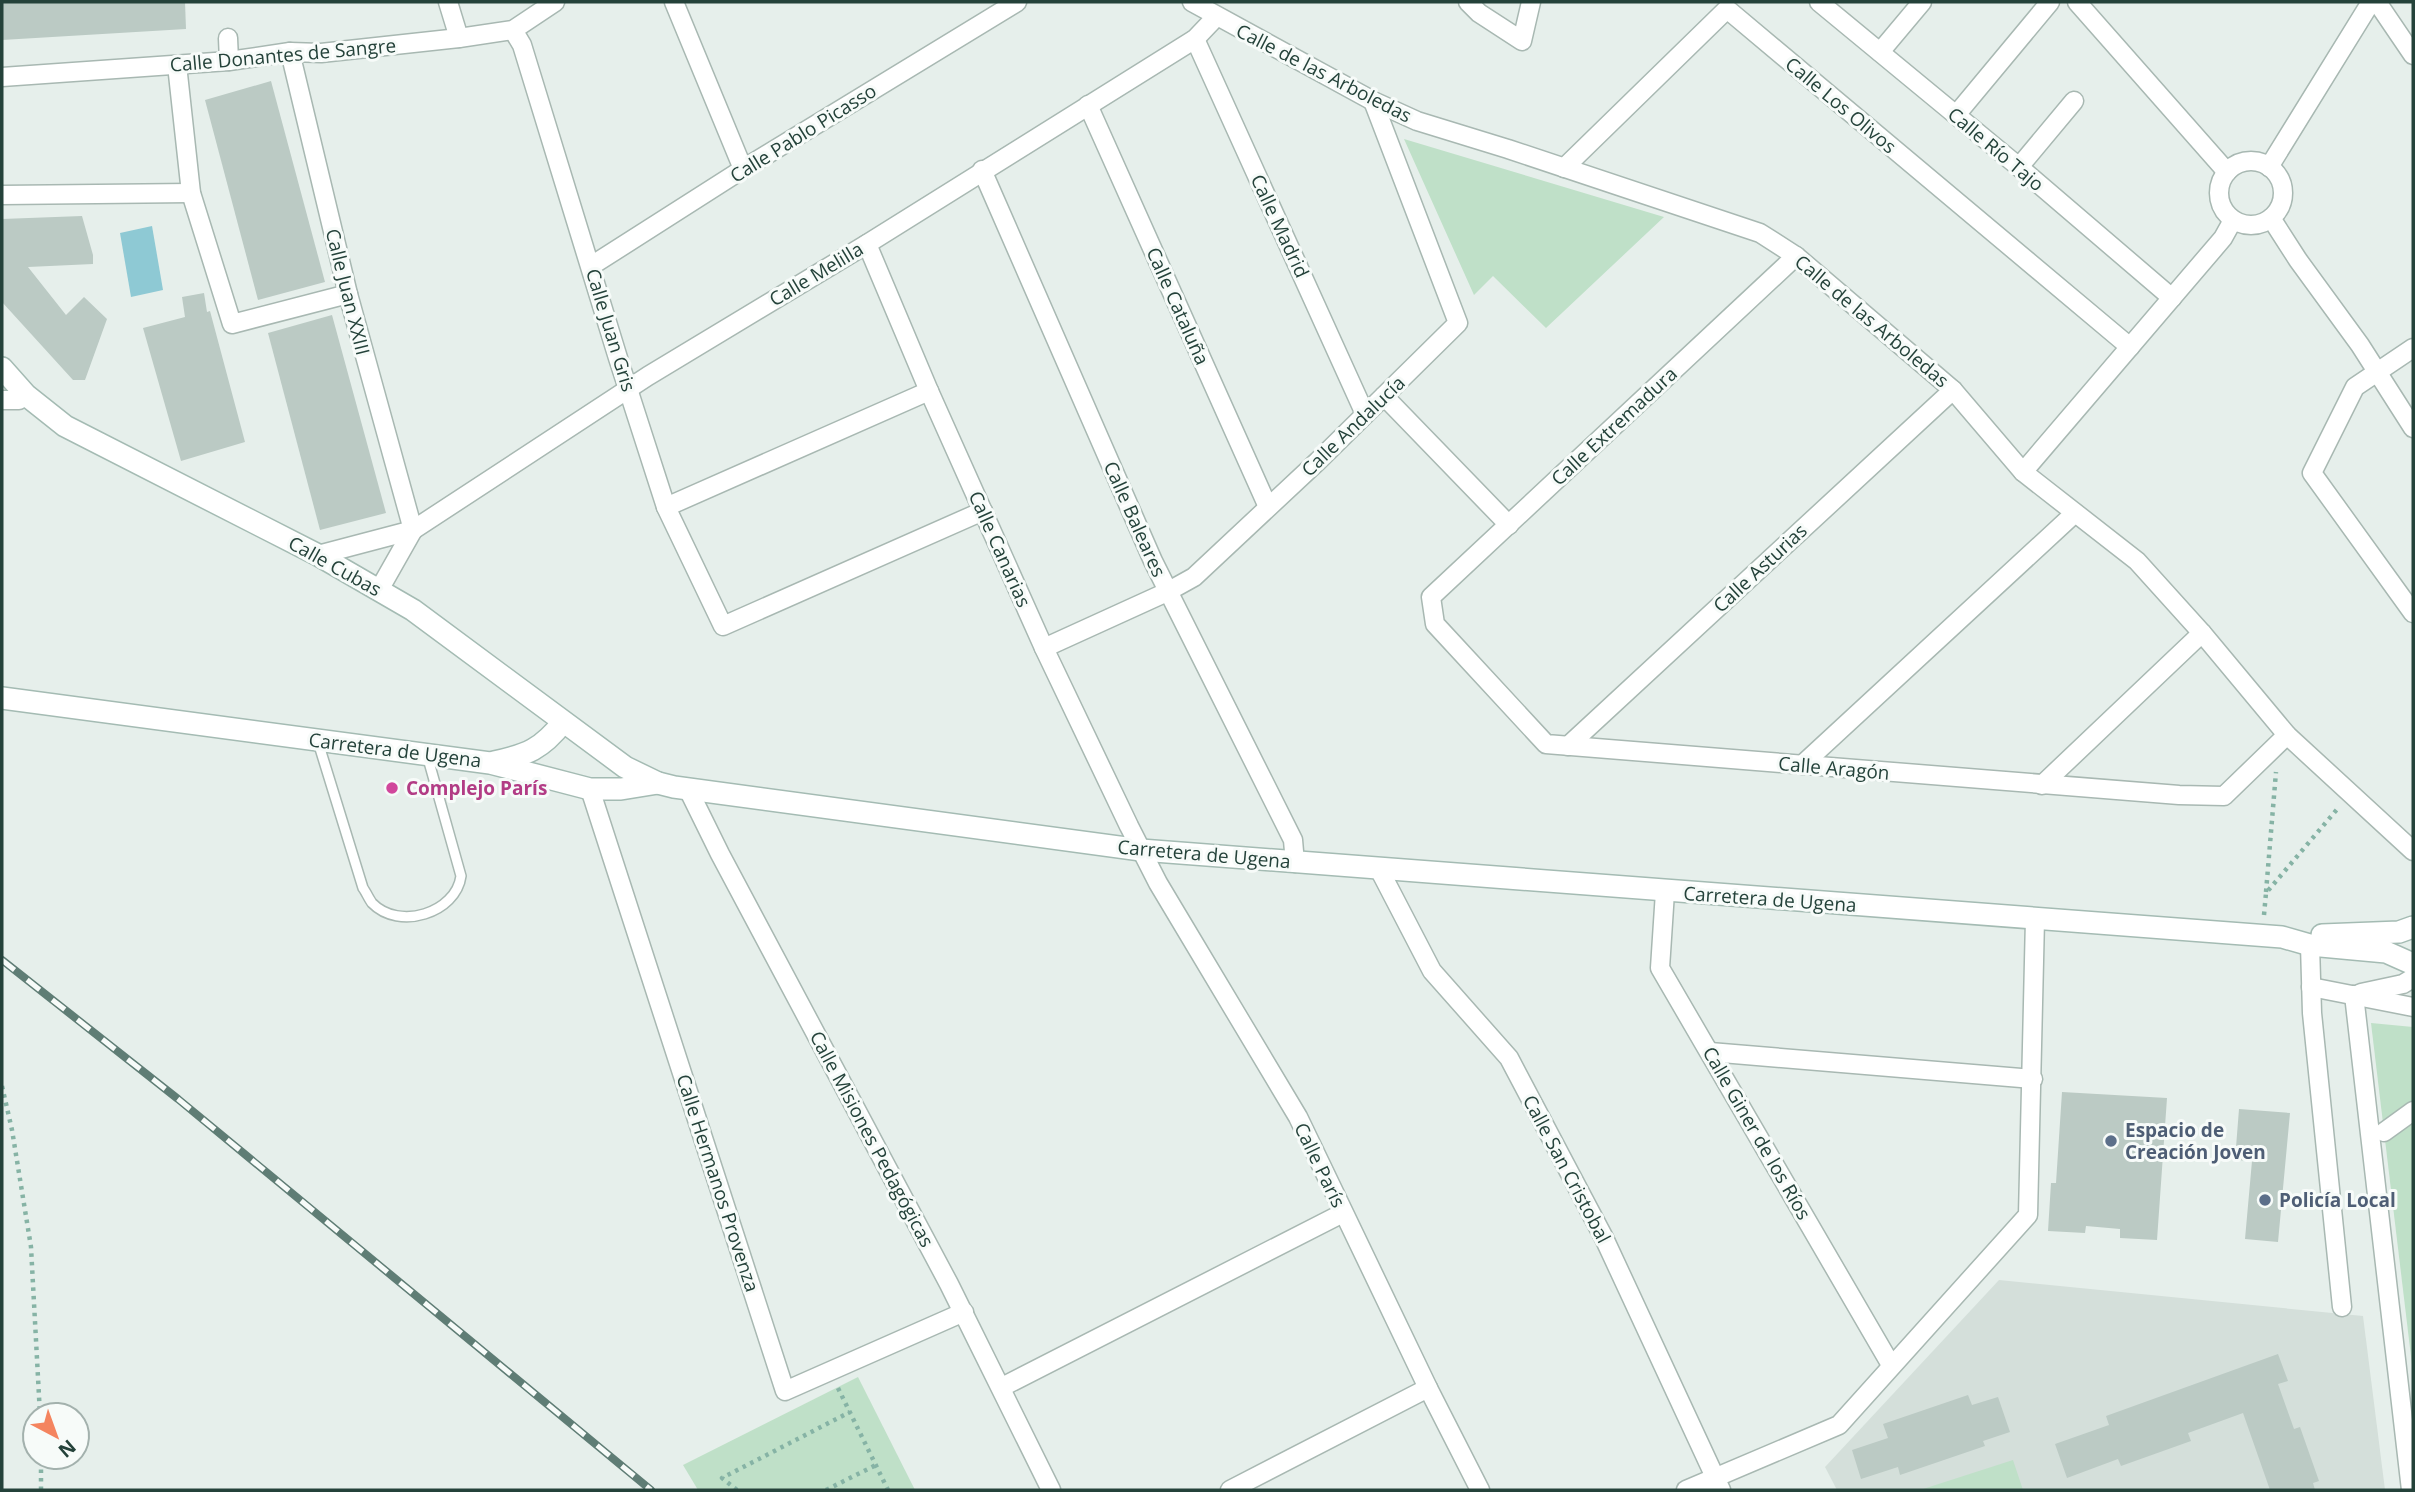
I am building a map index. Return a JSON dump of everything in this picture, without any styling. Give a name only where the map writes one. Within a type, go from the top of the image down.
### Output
[{"type":"main road","name":"Calle Cubas","points":[[2,368],[26,395],[65,426],[318,555],[379,590],[442,631],[625,767],[658,783]]},
{"type":"main road","name":"Carretera de Ugena","points":[[2,698],[490,763],[590,789],[621,789],[658,783],[1141,850],[2272,937],[2309,945],[2386,952],[2413,964]]},
{"type":"main road","points":[[490,763],[529,753],[552,737],[563,722]]},
{"type":"main road","points":[[2272,937],[2399,932],[2413,927]]},
{"type":"street","points":[[448,2],[459,38]]},
{"type":"street","name":"Calle Donantes de Sangre","points":[[2,77],[229,61],[289,52],[321,52],[459,38],[513,30],[555,2]]},
{"type":"street","points":[[674,2],[743,169]]},
{"type":"street","name":"Calle Pablo Picasso","points":[[591,266],[743,169],[1017,2]]},
{"type":"street","name":"Calle de las Arboledas","points":[[1192,2],[1373,101],[1417,121],[1760,233],[1797,256],[1953,390],[2023,472],[2137,561],[2202,633],[2287,735],[2413,851]]},
{"type":"street","points":[[1468,2],[1479,13],[1522,41],[1531,2]]},
{"type":"street","name":"Calle Río Tajo","points":[[1819,2],[2172,298]]},
{"type":"street","points":[[1880,52],[1923,2]]},
{"type":"street","points":[[1956,115],[2050,2]]},
{"type":"street","points":[[2077,2],[2227,172]]},
{"type":"street","points":[[2269,167],[2371,2]]},
{"type":"street","points":[[2377,2],[2413,55]]},
{"type":"street","name":"Calle Los Olivos","points":[[1564,168],[1727,9],[2130,347]]},
{"type":"street","name":"Calle Melilla","points":[[318,555],[413,530],[628,389],[867,244],[1195,39],[1216,17]]},
{"type":"street","name":"Calle Juan Gris","points":[[513,30],[522,45],[666,507],[723,626],[983,512]]},
{"type":"street","points":[[228,38],[229,61]]},
{"type":"street","name":"Calle Madrid","points":[[1195,39],[1365,414]]},
{"type":"street","name":"Calle Juan XXIII","points":[[289,52],[348,294],[413,530]]},
{"type":"street","points":[[177,65],[191,193],[232,324],[348,294]]},
{"type":"street","name":"Calle Andalucía","points":[[1044,648],[1194,577],[1458,323],[1373,101]]},
{"type":"street","points":[[2019,167],[2074,101]]},
{"type":"street","name":"Calle Cataluña","points":[[1088,105],[1268,508]]},
{"type":"street","points":[[2252,161],[2269,167],[2276,174],[2282,192],[2281,201],[2271,218],[2252,225],[2233,220],[2220,203],[2221,181],[2227,172],[2243,162],[2252,161]]},
{"type":"street","name":"Calle Baleares","points":[[982,170],[1167,592],[1293,840],[1295,863]]},
{"type":"street","points":[[2,195],[191,193]]},
{"type":"street","points":[[2271,218],[2378,372],[2413,428]]},
{"type":"street","points":[[2023,472],[2223,238],[2233,220]]},
{"type":"street","name":"Calle Canarias","points":[[867,244],[929,391],[1044,648],[1141,850]]},
{"type":"street","name":"Calle Extremadura","points":[[1431,597],[1797,256]]},
{"type":"street","points":[[2413,348],[2356,387],[2312,473],[2413,611]]},
{"type":"street","name":"Calle Asturias","points":[[1568,746],[1953,390]]},
{"type":"street","points":[[666,507],[929,391]]},
{"type":"street","points":[[2,400],[19,400],[26,395]]},
{"type":"street","points":[[1384,396],[1508,525]]},
{"type":"street","points":[[1801,765],[2075,513]]},
{"type":"street","name":"Calle Melilla","points":[[379,590],[413,530]]},
{"type":"street","name":"Calle Aragón","points":[[1431,597],[1435,624],[1546,744],[2042,785],[2224,796],[2287,735]]},
{"type":"street","points":[[2042,785],[2202,633]]},
{"type":"street","name":"Calle Hermanos Provenza","points":[[590,789],[785,1391],[964,1312]]},
{"type":"street","name":"Calle Misiones Pedagógicas","points":[[688,789],[964,1312],[1051,1490]]},
{"type":"street","name":"Calle París","points":[[1141,850],[1298,1117],[1480,1490]]},
{"type":"street","name":"Calle San Cristobal","points":[[1379,869],[1432,971],[1509,1058],[1604,1238],[1718,1484]]},
{"type":"street","name":"Calle Giner de los Ríos","points":[[1665,892],[1660,968],[1891,1365]]},
{"type":"street","points":[[1686,1490],[1718,1484],[1839,1425],[2028,1215],[2035,919]]},
{"type":"street","points":[[2309,945],[2343,1307]]},
{"type":"street","points":[[2354,995],[2403,984],[2413,978]]},
{"type":"street","points":[[2311,987],[2413,1007]]},
{"type":"street","points":[[2354,995],[2411,1490]]},
{"type":"street","points":[[1710,1052],[2033,1079]]},
{"type":"street","points":[[2384,1132],[2411,1118]]},
{"type":"street","points":[[1002,1387],[1343,1213]]},
{"type":"street","points":[[1230,1490],[1428,1388]]},
{"type":"lane","points":[[317,740],[363,888],[372,903],[399,916],[436,910],[454,895],[461,876],[427,755]]},
{"type":"path","points":[[2269,753],[2276,764],[2266,893],[2272,937]]},
{"type":"path","points":[[2266,893],[2351,793]]},
{"type":"path","points":[[2,1086],[31,1247],[39,1401]]},
{"type":"path","points":[[830,1371],[888,1490]]},
{"type":"path","points":[[737,1490],[722,1478],[850,1412]]},
{"type":"path","points":[[826,1490],[876,1465]]},
{"type":"path","points":[[41,1471],[41,1490]]},
{"type":"shaded area","points":[[1999,1280],[2363,1316],[2385,1490],[1837,1490],[1825,1467]]},
{"type":"green space","points":[[1404,139],[1664,217],[1546,328],[1493,276],[1474,295]]},
{"type":"green space","points":[[2371,1023],[2413,1027],[2413,1373]]},
{"type":"green space","points":[[858,1377],[915,1490],[698,1490],[683,1465]]},
{"type":"green space","points":[[2013,1460],[2023,1490],[1920,1490]]},
{"type":"water","points":[[152,226],[163,290],[131,297],[120,233]]},
{"type":"building","points":[[2,2],[185,2],[186,29],[2,40]]},
{"type":"building","points":[[271,81],[325,282],[258,300],[205,100]]},
{"type":"building","points":[[82,216],[93,264],[28,267],[66,315],[84,297],[107,319],[85,380],[73,380],[2,302],[2,219]]},
{"type":"building","points":[[204,293],[207,312],[210,311],[245,442],[181,461],[143,328],[185,317],[182,297]]},
{"type":"building","points":[[332,315],[386,513],[320,530],[268,333]]},
{"type":"building","name":"Espacio de Creación Joven","points":[[2062,1092],[2167,1098],[2157,1240],[2120,1238],[2120,1229],[2086,1226],[2085,1233],[2048,1231],[2051,1183],[2056,1183]]},
{"type":"building","name":"Policía Local","points":[[2239,1109],[2290,1113],[2278,1242],[2245,1239],[2252,1161],[2235,1160]]},
{"type":"building","points":[[2278,1354],[2288,1381],[2278,1384],[2294,1429],[2300,1427],[2319,1481],[2313,1483],[2315,1490],[2270,1490],[2243,1413],[2188,1433],[2191,1441],[2121,1466],[2118,1459],[2067,1478],[2055,1444],[2109,1425],[2106,1416]]},
{"type":"building","points":[[1968,1395],[1972,1405],[1998,1397],[2010,1432],[1983,1441],[1985,1446],[1900,1475],[1898,1467],[1861,1479],[1852,1450],[1888,1438],[1883,1424]]},
{"type":"railway","points":[[2,960],[178,1099],[651,1490]]},
{"type":"place","name":"Complejo París","points":[[392,788]]},
{"type":"place","name":"Espacio de Creación Joven","points":[[2111,1141]]},
{"type":"place","name":"Policía Local","points":[[2265,1200]]}]
